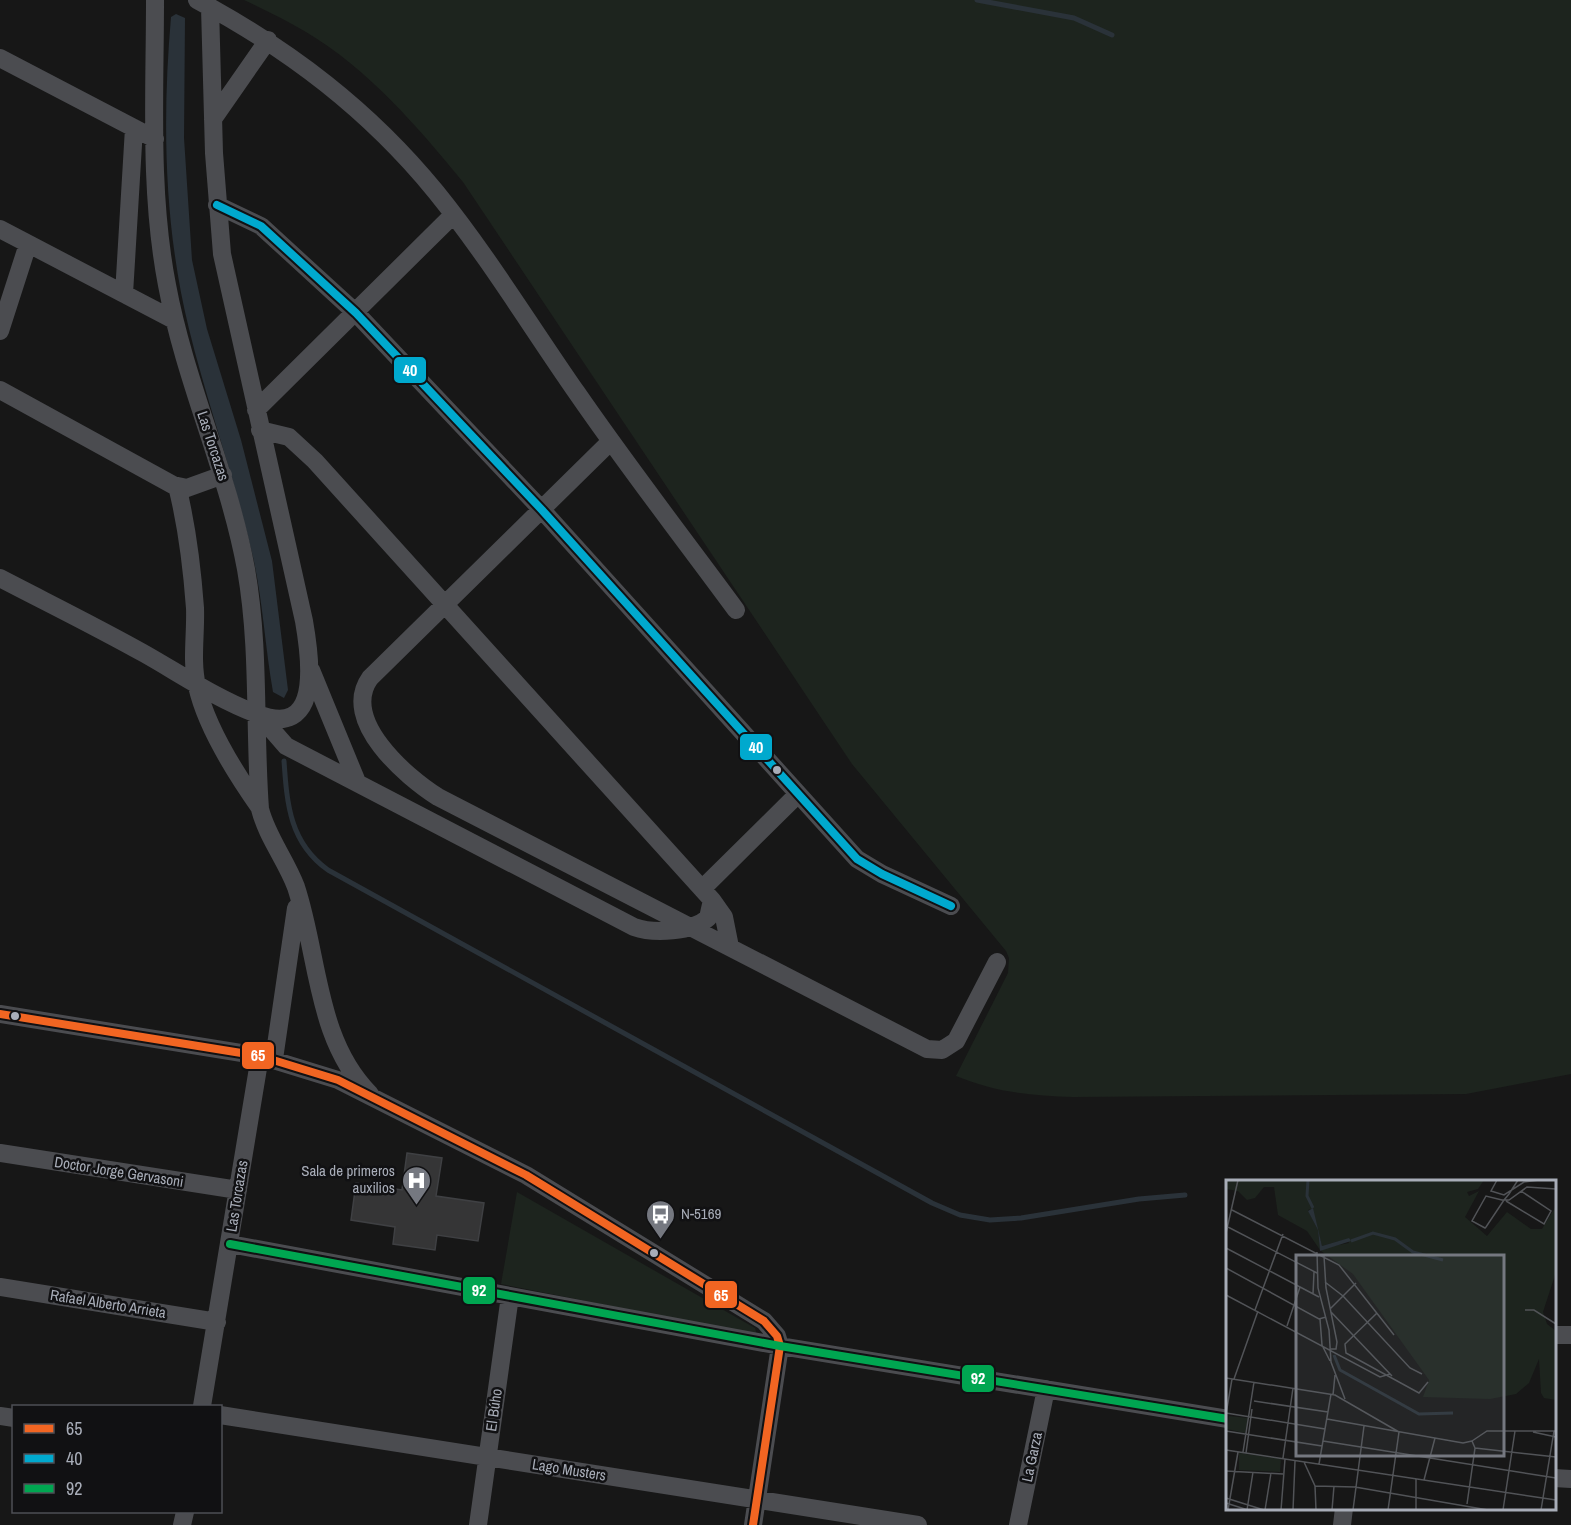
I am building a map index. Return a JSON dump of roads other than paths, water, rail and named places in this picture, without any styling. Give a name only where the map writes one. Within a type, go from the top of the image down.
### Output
[{"type":"street","name":"Las Torcazas","points":[[155,0],[155,139],[161,249],[174,320],[190,378],[223,475],[238,532],[252,607],[260,808],[263,822],[295,886],[333,1038],[353,1077],[370,1094]]},
{"type":"street","points":[[204,4],[268,40],[323,79],[420,174],[453,215],[611,441],[736,610]]},
{"type":"street","points":[[0,578],[258,714],[277,719],[292,716],[298,711],[307,691],[309,665],[302,611],[230,295],[217,205],[204,4]]},
{"type":"street","points":[[213,119],[268,40]]},
{"type":"street","points":[[0,58],[155,139]]},
{"type":"street","points":[[124,294],[134,128]]},
{"type":"street","points":[[217,205],[238,212],[261,226],[356,313],[542,510],[857,859],[882,874],[951,906]]},
{"type":"street","points":[[256,411],[453,215]]},
{"type":"street","points":[[0,229],[174,320]]},
{"type":"street","points":[[0,331],[28,244]]},
{"type":"street","points":[[0,390],[177,486],[187,488],[223,475]]},
{"type":"street","points":[[260,430],[289,437],[307,452],[707,895],[724,917],[730,947]]},
{"type":"street","points":[[611,441],[364,686],[362,695],[365,716],[384,750],[405,773],[438,797],[934,1050],[950,1047],[956,1041],[997,962]]},
{"type":"street","points":[[177,486],[187,527],[195,610],[196,683],[201,702],[238,777],[260,808]]},
{"type":"street","points":[[309,665],[357,782]]},
{"type":"street","points":[[258,714],[286,746],[634,927],[649,931],[690,927],[708,918],[707,895],[798,794]]},
{"type":"street","name":"Las Torcazas","points":[[202,1405],[238,1190],[294,933],[295,886]]},
{"type":"street","points":[[0,1014],[267,1057],[321,1074],[370,1094],[497,1158],[569,1200],[764,1322],[777,1336],[780,1346],[753,1525]]},
{"type":"street","name":"Doctor Jorge Gervasoni","points":[[0,1153],[238,1190]]},
{"type":"street","points":[[230,1244],[780,1346],[1226,1419]]},
{"type":"street","name":"Rafael Alberto Arrieta","points":[[0,1287],[217,1322]]},
{"type":"street","name":"El Búho","points":[[478,1525],[510,1296]]},
{"type":"street","name":"La Garza","points":[[1018,1525],[1046,1389]]},
{"type":"street","name":"Lago Musters","points":[[222,1415],[918,1525]]},
{"type":"street","points":[[1556,1478],[1571,1479]]},
{"type":"street","points":[[1342,1525],[1344,1510]]},
{"type":"waterway","points":[[977,0],[1074,18],[1112,35]]},
{"type":"waterway","points":[[284,761],[289,808],[298,835],[315,859],[328,870],[932,1203],[960,1215],[990,1220],[1021,1218],[1139,1199],[1185,1195]]},
{"type":"place","name":"Sala de primeros auxilios","points":[[416,1206]]},
{"type":"place","name":"N-5169","points":[[660,1240]]}]
